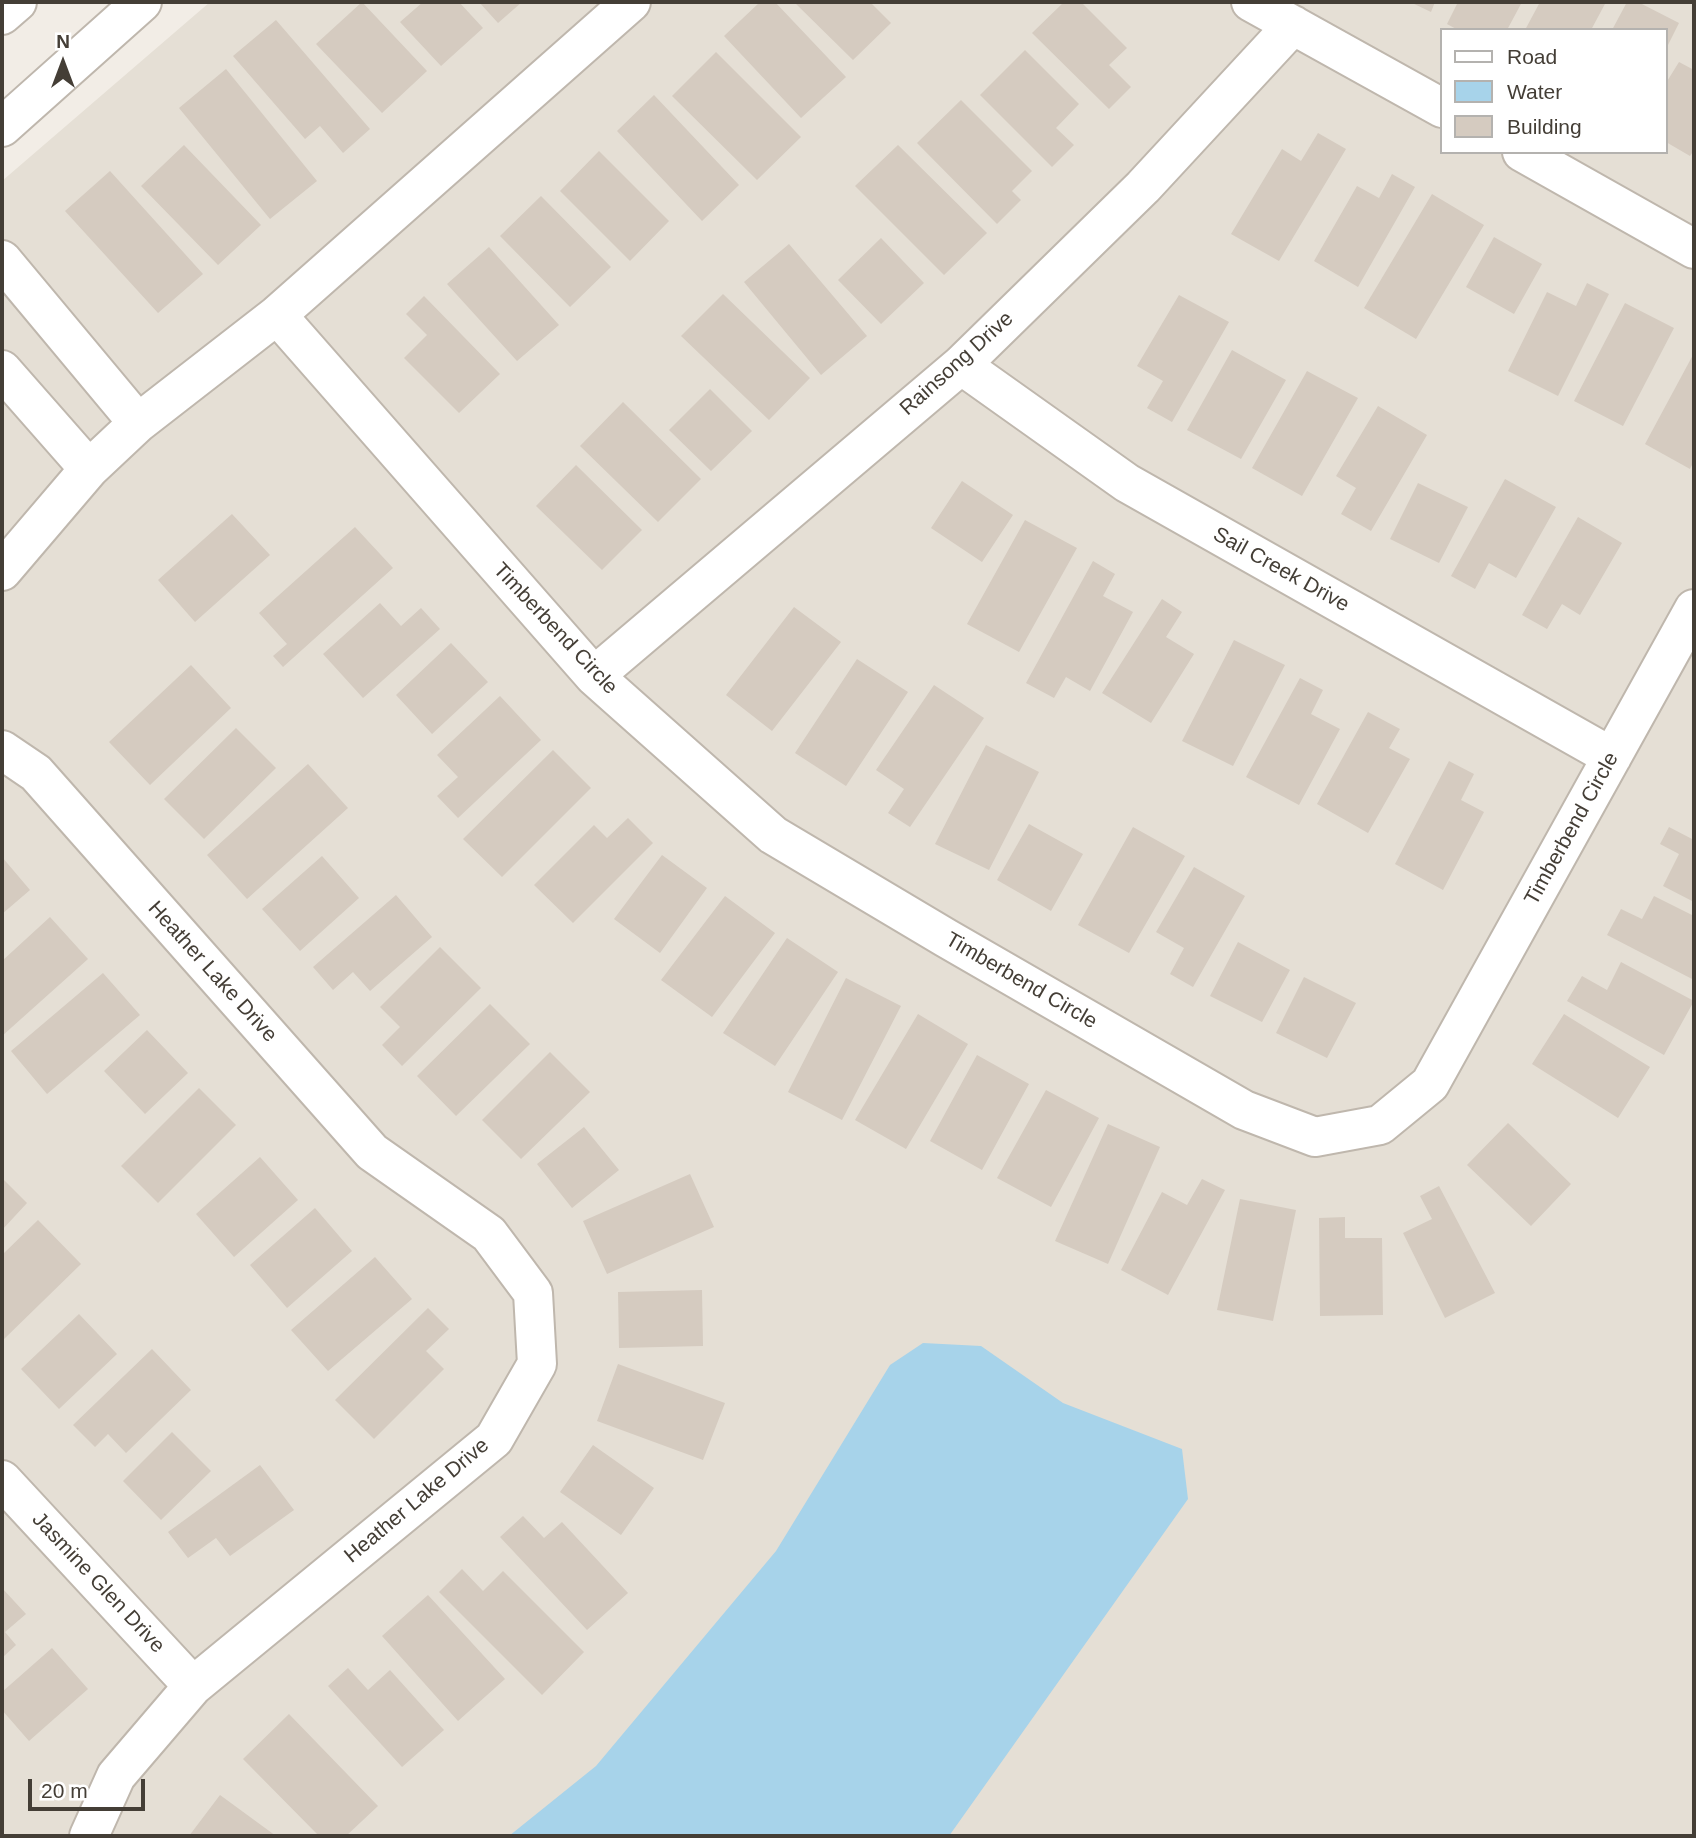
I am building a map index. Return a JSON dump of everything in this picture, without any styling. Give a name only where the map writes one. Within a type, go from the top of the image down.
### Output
[{"type":"street","points":[[2,15],[17,2]]},
{"type":"street","points":[[2,127],[142,2]]},
{"type":"street","points":[[2,571],[89,468],[138,423],[277,315],[631,2]]},
{"type":"street","points":[[1251,2],[1440,107]]},
{"type":"street","name":"Rainsong Drive","points":[[594,676],[961,365],[1143,187],[1293,24]]},
{"type":"street","points":[[1526,154],[1694,249]]},
{"type":"street","points":[[2,260],[138,423]]},
{"type":"street","name":"Timberbend Circle","points":[[277,315],[594,676],[773,835],[1244,1111],[1315,1137],[1380,1125],[1430,1084],[1694,609]]},
{"type":"street","name":"Sail Creek Drive","points":[[961,365],[1127,483],[1612,757]]},
{"type":"street","points":[[2,370],[89,468]]},
{"type":"street","name":"Heather Lake Drive","points":[[2,750],[36,773],[372,1152],[489,1234],[533,1293],[537,1364],[494,1439],[193,1686],[116,1776],[89,1836]]},
{"type":"street","name":"Jasmine Glen Drive","points":[[2,1480],[193,1686]]},
{"type":"shaded area","points":[[210,2],[1694,2],[1694,1836],[2,1836],[2,181]]},
{"type":"water","points":[[923,1343],[981,1346],[1063,1403],[1182,1449],[1188,1499],[949,1836],[509,1836],[596,1766],[776,1551],[890,1365]]},
{"type":"building","points":[[362,2],[427,71],[382,113],[316,44]]},
{"type":"building","points":[[423,2],[459,2],[483,28],[441,66],[400,22]]},
{"type":"building","points":[[479,2],[522,2],[498,23]]},
{"type":"building","points":[[760,2],[775,2],[846,77],[801,118],[724,36]]},
{"type":"building","points":[[794,2],[870,2],[891,23],[853,60]]},
{"type":"building","points":[[1064,2],[1081,2],[1127,48],[1109,65],[1131,87],[1109,109],[1032,33]]},
{"type":"building","points":[[1410,2],[1435,2],[1431,12]]},
{"type":"building","points":[[1458,2],[1522,2],[1508,28],[1454,28],[1447,24]]},
{"type":"building","points":[[1540,2],[1606,2],[1592,28],[1526,28]]},
{"type":"building","points":[[1627,2],[1638,2],[1679,23],[1668,45],[1668,28],[1613,28]]},
{"type":"building","points":[[276,20],[370,129],[343,153],[320,126],[305,139],[233,56]]},
{"type":"building","points":[[1025,50],[1079,104],[1056,128],[1074,145],[1052,167],[980,95]]},
{"type":"building","points":[[716,52],[801,137],[757,180],[672,96]]},
{"type":"building","points":[[1679,62],[1694,70],[1694,150],[1690,156],[1668,143],[1668,80]]},
{"type":"building","points":[[226,69],[317,181],[270,219],[179,108]]},
{"type":"building","points":[[654,95],[739,185],[702,221],[617,131]]},
{"type":"building","points":[[961,100],[1032,171],[1012,191],[1021,200],[997,224],[917,143]]},
{"type":"building","points":[[1318,133],[1346,149],[1279,261],[1231,234],[1282,149],[1301,161]]},
{"type":"building","points":[[184,145],[261,225],[218,265],[141,186]]},
{"type":"building","points":[[898,145],[987,233],[944,275],[855,186]]},
{"type":"building","points":[[599,151],[669,221],[630,261],[560,191]]},
{"type":"building","points":[[110,171],[203,274],[158,313],[65,211]]},
{"type":"building","points":[[1392,174],[1415,187],[1358,287],[1314,261],[1357,186],[1379,198]]},
{"type":"building","points":[[1432,194],[1484,225],[1416,339],[1364,308]]},
{"type":"building","points":[[541,196],[611,267],[570,307],[500,236]]},
{"type":"building","points":[[1494,237],[1542,264],[1514,314],[1466,287]]},
{"type":"building","points":[[881,238],[924,283],[881,324],[838,280]]},
{"type":"building","points":[[789,244],[867,336],[821,375],[744,282]]},
{"type":"building","points":[[489,247],[559,325],[517,361],[447,284]]},
{"type":"building","points":[[1587,283],[1609,294],[1558,396],[1508,371],[1547,292],[1576,306]]},
{"type":"building","points":[[723,294],[810,378],[769,420],[681,336]]},
{"type":"building","points":[[1179,295],[1229,322],[1172,422],[1147,408],[1163,381],[1137,366]]},
{"type":"building","points":[[424,296],[500,374],[459,413],[404,358],[427,335],[406,314]]},
{"type":"building","points":[[1625,303],[1674,328],[1623,426],[1574,401]]},
{"type":"building","points":[[1232,350],[1286,380],[1241,459],[1187,430]]},
{"type":"building","points":[[1694,353],[1694,461],[1690,469],[1645,444]]},
{"type":"building","points":[[1307,371],[1358,398],[1302,496],[1252,468]]},
{"type":"building","points":[[710,389],[752,431],[711,471],[669,430]]},
{"type":"building","points":[[623,402],[701,479],[658,522],[580,446]]},
{"type":"building","points":[[1378,406],[1427,435],[1371,531],[1341,514],[1356,488],[1336,476]]},
{"type":"building","points":[[576,465],[642,530],[602,570],[536,506]]},
{"type":"building","points":[[1505,479],[1556,507],[1516,578],[1489,563],[1475,589],[1451,576]]},
{"type":"building","points":[[962,481],[1013,515],[982,562],[931,528]]},
{"type":"building","points":[[1418,483],[1468,507],[1439,563],[1390,539]]},
{"type":"building","points":[[232,514],[270,555],[195,622],[158,580]]},
{"type":"building","points":[[1578,517],[1622,543],[1580,615],[1562,604],[1547,629],[1522,615]]},
{"type":"building","points":[[1025,520],[1077,548],[1019,652],[967,624]]},
{"type":"building","points":[[355,527],[393,568],[283,667],[273,656],[287,644],[259,613]]},
{"type":"building","points":[[1093,561],[1115,574],[1103,596],[1133,612],[1090,691],[1066,677],[1054,698],[1026,683]]},
{"type":"building","points":[[1162,599],[1182,612],[1166,637],[1194,654],[1151,723],[1102,693]]},
{"type":"building","points":[[380,603],[401,626],[421,608],[440,629],[363,698],[323,654]]},
{"type":"building","points":[[794,607],[841,642],[772,731],[726,695]]},
{"type":"building","points":[[1234,640],[1285,665],[1233,766],[1182,741]]},
{"type":"building","points":[[451,643],[488,682],[432,734],[396,695]]},
{"type":"building","points":[[857,659],[908,692],[846,786],[795,753]]},
{"type":"building","points":[[191,665],[231,708],[150,785],[109,742]]},
{"type":"building","points":[[1300,678],[1323,690],[1311,714],[1340,729],[1299,805],[1246,777]]},
{"type":"building","points":[[934,685],[984,718],[910,827],[888,813],[904,789],[876,770]]},
{"type":"building","points":[[500,696],[541,740],[458,818],[437,796],[458,777],[437,755]]},
{"type":"building","points":[[1368,712],[1400,729],[1389,748],[1410,759],[1368,833],[1317,804]]},
{"type":"building","points":[[236,728],[276,768],[204,839],[164,799]]},
{"type":"building","points":[[986,745],[1039,772],[989,870],[935,844]]},
{"type":"building","points":[[553,750],[591,788],[502,877],[463,839]]},
{"type":"building","points":[[1449,761],[1474,774],[1461,800],[1484,812],[1443,890],[1395,864]]},
{"type":"building","points":[[308,764],[348,808],[247,899],[207,855]]},
{"type":"building","points":[[628,818],[653,843],[573,923],[534,885],[594,825],[607,838]]},
{"type":"building","points":[[1029,824],[1083,854],[1051,911],[997,880]]},
{"type":"building","points":[[1133,827],[1185,856],[1129,953],[1078,925]]},
{"type":"building","points":[[1669,827],[1694,840],[1694,902],[1663,886],[1679,854],[1660,844]]},
{"type":"building","points":[[662,855],[707,888],[660,953],[614,919]]},
{"type":"building","points":[[322,856],[359,898],[300,951],[262,909]]},
{"type":"building","points":[[2,857],[30,890],[2,914]]},
{"type":"building","points":[[1194,867],[1245,896],[1193,987],[1170,974],[1184,948],[1156,932]]},
{"type":"building","points":[[396,895],[432,937],[370,991],[353,972],[333,990],[313,967]]},
{"type":"building","points":[[725,896],[775,933],[712,1017],[661,980]]},
{"type":"building","points":[[1654,896],[1694,916],[1694,980],[1607,935],[1621,909],[1642,919]]},
{"type":"building","points":[[50,917],[88,959],[2,1036],[2,961]]},
{"type":"building","points":[[787,938],[838,972],[775,1066],[723,1033]]},
{"type":"building","points":[[1238,942],[1290,970],[1262,1022],[1210,996]]},
{"type":"building","points":[[440,947],[481,988],[402,1066],[382,1045],[400,1027],[380,1007]]},
{"type":"building","points":[[1621,962],[1694,1001],[1664,1055],[1567,1001],[1582,976],[1607,990]]},
{"type":"building","points":[[103,973],[140,1015],[47,1094],[11,1051]]},
{"type":"building","points":[[1304,977],[1356,1003],[1327,1058],[1276,1033]]},
{"type":"building","points":[[846,978],[901,1006],[842,1120],[788,1092]]},
{"type":"building","points":[[490,1004],[530,1044],[456,1116],[417,1076]]},
{"type":"building","points":[[918,1014],[968,1044],[906,1149],[855,1120]]},
{"type":"building","points":[[1564,1014],[1650,1067],[1618,1118],[1532,1064]]},
{"type":"building","points":[[147,1030],[188,1073],[145,1114],[104,1071]]},
{"type":"building","points":[[550,1052],[590,1092],[521,1159],[482,1120]]},
{"type":"building","points":[[977,1055],[1029,1084],[982,1170],[930,1141]]},
{"type":"building","points":[[199,1088],[236,1125],[158,1203],[121,1166]]},
{"type":"building","points":[[1046,1090],[1099,1118],[1051,1207],[997,1178]]},
{"type":"building","points":[[1508,1123],[1571,1184],[1531,1226],[1467,1165]]},
{"type":"building","points":[[1108,1124],[1160,1147],[1108,1264],[1055,1241]]},
{"type":"building","points":[[584,1127],[619,1170],[572,1208],[537,1164]]},
{"type":"building","points":[[260,1157],[298,1200],[234,1257],[196,1214]]},
{"type":"building","points":[[690,1174],[714,1227],[607,1274],[583,1221]]},
{"type":"building","points":[[2,1178],[27,1203],[2,1230]]},
{"type":"building","points":[[1202,1179],[1225,1190],[1168,1295],[1121,1270],[1162,1192],[1187,1205]]},
{"type":"building","points":[[1439,1186],[1495,1293],[1445,1318],[1403,1233],[1432,1219],[1420,1196]]},
{"type":"building","points":[[1240,1199],[1296,1210],[1273,1321],[1217,1310]]},
{"type":"building","points":[[315,1208],[352,1251],[287,1308],[250,1265]]},
{"type":"building","points":[[1345,1217],[1345,1238],[1382,1238],[1383,1315],[1320,1316],[1319,1218]]},
{"type":"building","points":[[38,1220],[81,1264],[2,1341],[2,1255]]},
{"type":"building","points":[[375,1257],[412,1299],[328,1371],[291,1330]]},
{"type":"building","points":[[702,1290],[703,1346],[619,1348],[618,1292]]},
{"type":"building","points":[[428,1308],[449,1329],[426,1351],[444,1369],[374,1439],[335,1400]]},
{"type":"building","points":[[79,1314],[117,1354],[59,1409],[21,1369]]},
{"type":"building","points":[[152,1349],[191,1390],[126,1453],[108,1434],[95,1447],[73,1425]]},
{"type":"building","points":[[618,1364],[725,1403],[703,1460],[597,1421]]},
{"type":"building","points":[[172,1432],[211,1471],[161,1520],[123,1481]]},
{"type":"building","points":[[593,1445],[654,1488],[621,1535],[560,1492]]},
{"type":"building","points":[[260,1465],[294,1510],[230,1556],[216,1538],[188,1558],[168,1532]]},
{"type":"building","points":[[523,1516],[544,1538],[562,1522],[628,1593],[587,1630],[500,1537]]},
{"type":"building","points":[[462,1569],[483,1591],[503,1571],[584,1652],[542,1695],[439,1592]]},
{"type":"building","points":[[2,1588],[26,1614],[5,1632],[16,1645],[2,1658]]},
{"type":"building","points":[[428,1595],[505,1679],[458,1721],[382,1636]]},
{"type":"building","points":[[52,1648],[88,1689],[29,1741],[2,1710],[2,1692]]},
{"type":"building","points":[[348,1668],[368,1690],[390,1670],[444,1730],[402,1767],[328,1686]]},
{"type":"building","points":[[289,1714],[378,1806],[346,1836],[319,1836],[243,1759]]},
{"type":"building","points":[[220,1795],[276,1836],[189,1836]]}]
